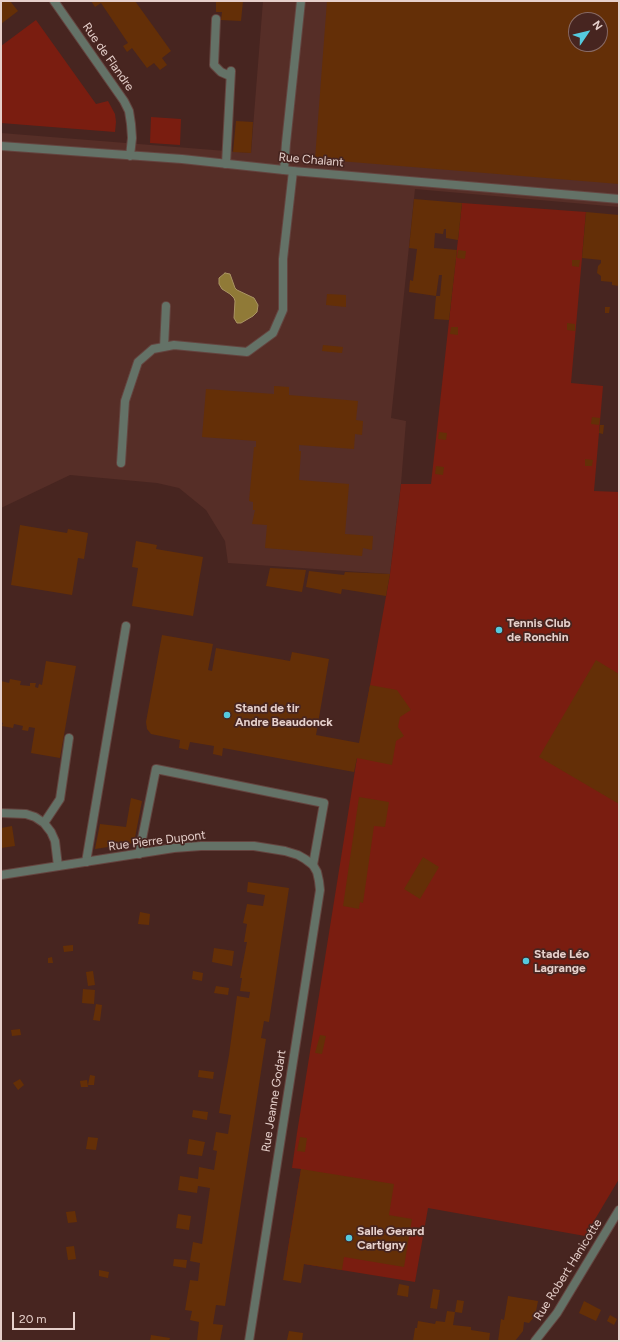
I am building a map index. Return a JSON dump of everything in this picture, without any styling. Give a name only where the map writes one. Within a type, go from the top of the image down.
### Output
[{"type":"street","name":"Rue de Flandre","points":[[54,1],[124,101],[129,111],[132,138],[130,156]]},
{"type":"street","points":[[284,170],[301,1]]},
{"type":"street","points":[[216,19],[214,64],[221,72],[231,73],[226,164]]},
{"type":"street","name":"Rue Chalant","points":[[1,146],[182,159],[293,171],[619,199]]},
{"type":"street","points":[[121,463],[125,401],[138,362],[153,349],[174,345],[247,352],[273,333],[283,310],[282,259],[293,171]]},
{"type":"street","points":[[164,347],[166,306]]},
{"type":"street","points":[[86,862],[126,626]]},
{"type":"street","points":[[44,823],[60,799],[69,738]]},
{"type":"street","points":[[139,854],[156,769],[324,803],[313,865]]},
{"type":"street","points":[[1,813],[26,814],[35,817],[44,823],[52,832],[56,841],[58,866]]},
{"type":"street","name":"Rue Pierre Dupont","points":[[1,876],[189,847],[254,846],[285,851],[298,855],[313,865]]},
{"type":"street","name":"Rue Jeanne Godart","points":[[249,1341],[320,890],[317,872],[313,865]]},
{"type":"street","name":"Rue Robert Hanicotte","points":[[535,1341],[561,1306],[619,1210]]},
{"type":"shaded area","points":[[263,1],[619,1],[619,207],[415,189],[391,418],[406,421],[401,484],[390,574],[228,563],[225,541],[206,510],[179,488],[157,483],[70,475],[1,508],[1,133],[251,153]]},
{"type":"shaded area","points":[[36,20],[96,104],[108,101],[115,114],[115,132],[1,123],[1,46]]},
{"type":"shaded area","points":[[151,117],[181,119],[180,145],[150,143]]},
{"type":"shaded area","points":[[462,203],[586,212],[571,383],[603,386],[594,491],[619,492],[619,1179],[585,1236],[428,1208],[415,1282],[286,1261],[301,1169],[292,1168],[297,1133],[356,764],[390,574],[401,484],[431,484]]},
{"type":"shaded area","points":[[225,273],[230,274],[237,290],[254,298],[258,305],[257,312],[241,323],[237,323],[234,318],[234,298],[222,289],[219,284],[219,278]]},
{"type":"building","points":[[1,1],[10,1],[18,11],[1,24]]},
{"type":"building","points":[[91,1],[135,1],[171,51],[162,58],[167,65],[160,70],[154,63],[147,68],[132,48],[127,52],[123,46],[128,43],[101,3],[95,7]]},
{"type":"building","points":[[216,1],[243,1],[241,21],[221,20],[222,12],[216,12]]},
{"type":"building","points":[[327,1],[619,1],[619,184],[315,159]]},
{"type":"building","points":[[236,121],[253,122],[251,153],[233,152]]},
{"type":"building","points":[[414,199],[462,203],[458,240],[446,238],[446,229],[444,229],[443,234],[435,233],[434,248],[457,250],[449,320],[434,319],[436,296],[409,292],[410,280],[413,281],[417,249],[409,248]],"holes":[[[439,275],[442,275],[440,296],[436,296]]]},
{"type":"building","points":[[586,212],[619,215],[619,286],[612,285],[612,282],[601,281],[601,276],[597,273],[601,260],[582,258]]},
{"type":"building","points":[[458,250],[466,251],[465,259],[457,258]]},
{"type":"building","points":[[572,260],[580,260],[579,267],[572,266]]},
{"type":"building","points":[[327,294],[346,295],[346,307],[326,305]]},
{"type":"building","points":[[605,307],[610,307],[609,313],[605,313]]},
{"type":"building","points":[[567,323],[575,324],[575,331],[567,330]]},
{"type":"building","points":[[451,327],[458,327],[458,335],[450,334]]},
{"type":"building","points":[[323,345],[343,347],[342,353],[322,351]]},
{"type":"building","points":[[274,386],[289,387],[289,395],[358,401],[356,420],[363,421],[362,435],[355,434],[354,449],[299,445],[299,451],[301,451],[299,480],[349,484],[345,534],[373,536],[372,550],[363,548],[362,556],[265,548],[267,525],[252,524],[255,510],[253,510],[253,502],[249,501],[254,447],[256,447],[256,441],[202,437],[206,389],[274,394]]},
{"type":"building","points":[[592,417],[600,418],[599,425],[591,424]]},
{"type":"building","points":[[600,425],[604,425],[603,434],[599,433]]},
{"type":"building","points":[[439,432],[447,433],[446,440],[438,439]]},
{"type":"building","points":[[585,459],[593,460],[592,466],[585,466]]},
{"type":"building","points":[[436,466],[444,467],[443,475],[435,474]]},
{"type":"building","points":[[20,525],[67,533],[68,529],[88,533],[84,559],[78,558],[72,595],[11,585]]},
{"type":"building","points":[[136,541],[157,545],[156,549],[203,557],[193,616],[132,606],[138,568],[132,567]]},
{"type":"building","points":[[270,568],[306,570],[302,592],[266,586]]},
{"type":"building","points":[[309,571],[344,575],[345,572],[390,574],[386,596],[342,589],[341,594],[306,587]]},
{"type":"building","points":[[162,635],[213,644],[208,670],[212,671],[216,648],[290,661],[292,652],[329,659],[316,735],[359,743],[370,685],[397,690],[411,710],[400,717],[398,727],[404,736],[396,741],[392,765],[357,758],[354,772],[223,748],[222,756],[213,754],[214,746],[190,742],[188,750],[179,748],[180,740],[151,734],[147,729],[146,722]]},
{"type":"building","points":[[596,660],[619,674],[619,804],[539,757]]},
{"type":"building","points":[[46,661],[76,666],[60,758],[31,753],[35,728],[29,727],[28,731],[22,730],[23,726],[14,724],[13,728],[2,726],[3,723],[1,722],[1,681],[9,683],[10,679],[21,681],[20,685],[30,686],[30,683],[36,683],[35,687],[38,688],[39,684],[42,685]]},
{"type":"building","points":[[359,797],[389,802],[385,827],[374,826],[363,903],[360,902],[359,909],[343,906]]},
{"type":"building","points":[[131,798],[142,801],[134,843],[95,849],[100,824],[126,827]]},
{"type":"building","points":[[12,826],[15,846],[1,848],[1,828]]},
{"type":"building","points":[[423,857],[439,867],[420,899],[404,889]]},
{"type":"building","points":[[248,882],[289,888],[269,1022],[264,1021],[261,1038],[266,1039],[225,1306],[216,1305],[213,1324],[223,1325],[220,1341],[197,1341],[199,1322],[190,1320],[192,1311],[185,1310],[190,1280],[198,1281],[200,1263],[190,1261],[193,1242],[202,1244],[210,1188],[198,1186],[197,1193],[178,1190],[180,1176],[198,1179],[199,1167],[214,1170],[217,1151],[213,1150],[216,1132],[228,1134],[231,1115],[219,1113],[237,996],[249,998],[250,992],[240,991],[242,978],[240,978],[247,942],[244,942],[247,924],[243,923],[247,904],[263,906],[265,895],[247,892]]},
{"type":"building","points":[[140,912],[150,914],[149,925],[138,924]]},
{"type":"building","points":[[73,945],[73,951],[64,952],[63,946]]},
{"type":"building","points":[[214,948],[234,951],[232,966],[212,962]]},
{"type":"building","points":[[52,957],[53,963],[48,963],[48,958]]},
{"type":"building","points":[[93,971],[95,985],[88,986],[86,972]]},
{"type":"building","points":[[193,971],[203,973],[202,981],[192,979]]},
{"type":"building","points":[[216,986],[229,988],[228,995],[214,993]]},
{"type":"building","points":[[83,989],[95,990],[94,1004],[82,1003]]},
{"type":"building","points":[[96,1004],[102,1005],[100,1021],[93,1020]]},
{"type":"building","points":[[20,1029],[21,1035],[12,1036],[11,1030]]},
{"type":"building","points":[[320,1035],[326,1036],[322,1054],[315,1053]]},
{"type":"building","points":[[199,1070],[214,1072],[213,1079],[198,1077]]},
{"type":"building","points":[[90,1075],[95,1076],[94,1085],[88,1085]]},
{"type":"building","points":[[20,1079],[24,1085],[18,1090],[13,1083]]},
{"type":"building","points":[[87,1080],[88,1087],[81,1087],[80,1081]]},
{"type":"building","points":[[193,1110],[208,1112],[207,1120],[192,1117]]},
{"type":"building","points":[[88,1137],[98,1138],[96,1150],[86,1149]]},
{"type":"building","points":[[300,1137],[307,1138],[305,1152],[297,1151]]},
{"type":"building","points":[[189,1139],[205,1142],[202,1156],[187,1154]]},
{"type":"building","name":"Salle Gerard Cartigny","points":[[301,1169],[394,1184],[389,1215],[412,1219],[404,1267],[344,1257],[342,1270],[304,1264],[301,1283],[283,1280]]},
{"type":"building","points":[[75,1211],[77,1222],[68,1223],[66,1212]]},
{"type":"building","points":[[178,1214],[191,1216],[189,1230],[176,1228]]},
{"type":"building","points":[[74,1246],[76,1259],[68,1260],[66,1247]]},
{"type":"building","points":[[174,1259],[187,1260],[186,1268],[173,1266]]},
{"type":"building","points":[[99,1270],[109,1272],[108,1278],[99,1276]]},
{"type":"building","points":[[399,1284],[409,1286],[408,1297],[397,1295]]},
{"type":"building","points":[[433,1289],[440,1290],[437,1309],[430,1308]]},
{"type":"building","points":[[508,1296],[538,1301],[535,1316],[529,1323],[524,1322],[523,1331],[515,1341],[498,1341],[501,1319],[504,1320]]},
{"type":"building","points":[[457,1300],[464,1301],[462,1313],[455,1312]]},
{"type":"building","points":[[584,1301],[601,1310],[596,1321],[579,1313]]},
{"type":"building","points":[[447,1311],[455,1312],[453,1325],[471,1327],[471,1330],[490,1333],[489,1341],[413,1341],[415,1328],[417,1328],[418,1321],[435,1324],[436,1321],[445,1322]]},
{"type":"building","points":[[610,1315],[617,1319],[614,1325],[607,1321]]},
{"type":"building","points":[[289,1331],[303,1333],[302,1341],[287,1340]]},
{"type":"building","points":[[151,1335],[170,1338],[169,1341],[150,1341]]},
{"type":"place","name":"Tennis Club de Ronchin","points":[[499,630]]},
{"type":"place","name":"Stand de tir Andre Beaudonck","points":[[227,715]]},
{"type":"place","name":"Stade Léo Lagrange","points":[[526,961]]},
{"type":"place","name":"Salle Gerard Cartigny","points":[[349,1238]]}]
